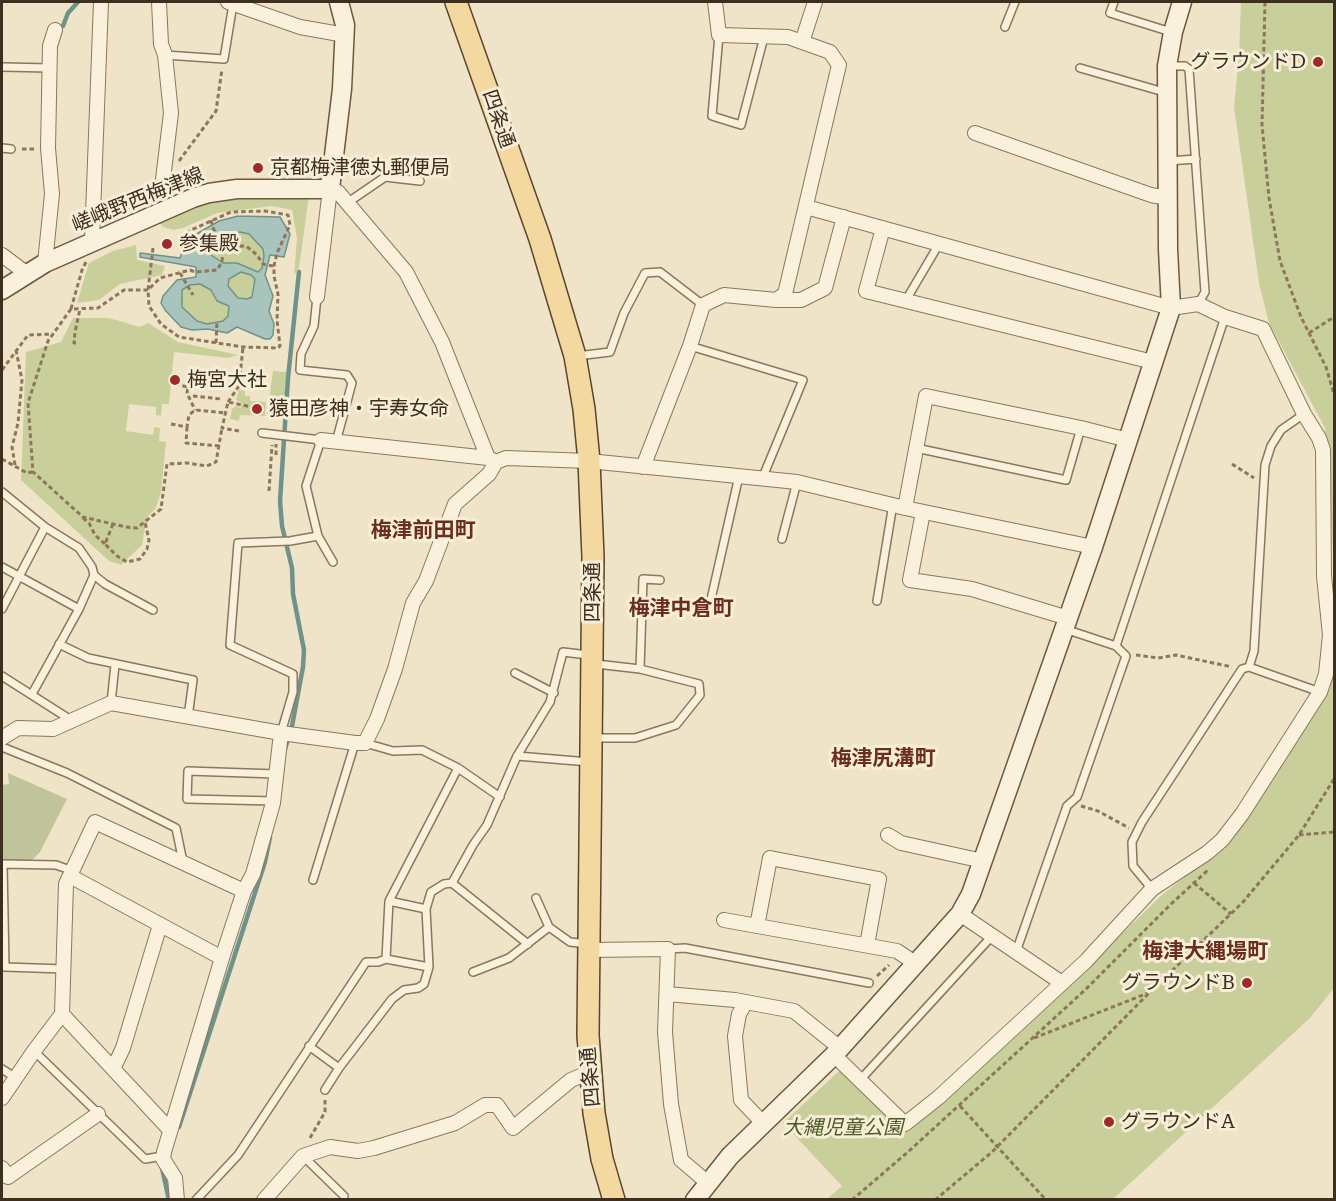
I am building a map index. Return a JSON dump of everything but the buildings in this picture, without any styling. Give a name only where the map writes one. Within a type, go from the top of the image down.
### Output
[{"type":"main road","name":"四条通","points":[[456,2],[540,239],[575,356],[590,461],[593,660],[588,1035],[594,1113],[602,1159],[614,1200]]},
{"type":"street","points":[[90,250],[101,2]]},
{"type":"street","points":[[159,2],[161,44],[165,56],[171,113],[163,179]]},
{"type":"street","points":[[317,297],[342,89],[345,25],[339,2]]},
{"type":"street","points":[[715,2],[719,35],[788,37],[831,52],[839,65],[786,294],[776,300]]},
{"type":"street","points":[[802,42],[815,2]]},
{"type":"street","points":[[695,1200],[730,1156],[837,1052],[960,914],[971,894],[1093,547],[1171,308],[1167,249],[1167,66],[1173,32],[1182,2]]},
{"type":"street","points":[[231,3],[300,27],[345,35]]},
{"type":"street","points":[[45,263],[52,194],[48,148],[50,46],[55,30]]},
{"type":"street","points":[[975,133],[1151,195],[1168,198]]},
{"type":"street","name":"嵯峨野西梅津線","points":[[2,290],[45,263],[90,250],[193,198],[209,193],[252,188],[330,189]]},
{"type":"street","points":[[2,738],[18,728],[53,729],[111,704],[281,733],[360,743],[377,719],[395,669],[413,603],[426,581],[455,504],[489,474],[492,460],[442,342],[406,272],[338,192],[330,189]]},
{"type":"street","points":[[667,994],[746,1002],[794,1011],[837,1052],[905,1124],[939,1097],[1086,961],[1152,889],[1207,853],[1222,840],[1242,814],[1320,692],[1326,674],[1330,635],[1324,576],[1323,450],[1263,329],[1225,317],[1198,304],[1171,308],[806,207]]},
{"type":"street","points":[[643,467],[690,346],[703,305],[724,296],[801,300],[825,288],[844,218]]},
{"type":"street","points":[[883,228],[866,291],[1153,362]]},
{"type":"street","points":[[2,255],[26,273]]},
{"type":"street","points":[[899,506],[916,448],[926,396],[1128,440]]},
{"type":"street","points":[[321,440],[492,460],[506,458],[590,461],[797,482],[923,512],[1093,547]]},
{"type":"street","points":[[923,512],[910,580],[972,589],[1066,623]]},
{"type":"street","points":[[177,1200],[175,1178],[163,1159],[222,958],[244,891],[253,874],[274,801],[281,733]]},
{"type":"street","points":[[2,1098],[62,1014],[66,884],[95,822],[244,891]]},
{"type":"street","points":[[888,835],[901,843],[983,861]]},
{"type":"street","points":[[757,926],[770,858],[879,879],[867,945]]},
{"type":"street","points":[[71,873],[222,958]]},
{"type":"street","points":[[960,914],[1062,983]]},
{"type":"street","points":[[724,920],[897,951],[915,963]]},
{"type":"street","points":[[112,1069],[123,1048],[160,925]]},
{"type":"street","points":[[590,947],[668,948],[665,1032],[670,1092],[681,1160],[708,1183]]},
{"type":"street","points":[[746,1002],[739,1014],[735,1036],[741,1100],[763,1123]]},
{"type":"street","points":[[62,1014],[170,1130]]},
{"type":"street","points":[[267,1198],[303,1156],[330,1147],[358,1151],[374,1148],[455,1123],[485,1105],[496,1105],[513,1128],[571,1080],[590,1072]]},
{"type":"street","points":[[4,1175],[98,1114]]},
{"type":"lane","points":[[1005,27],[1015,2]]},
{"type":"lane","points":[[1114,2],[1110,13],[1173,32]]},
{"type":"lane","points":[[165,56],[224,59],[231,3]]},
{"type":"lane","points":[[719,35],[712,116],[741,125],[764,37]]},
{"type":"lane","points":[[1167,66],[1185,66],[1189,69],[1204,292],[1198,304]]},
{"type":"lane","points":[[2,67],[50,68]]},
{"type":"lane","points":[[1080,68],[1167,92]]},
{"type":"lane","points":[[2,148],[11,149]]},
{"type":"lane","points":[[1168,161],[1196,159]]},
{"type":"lane","points":[[347,203],[385,177],[420,181]]},
{"type":"lane","points":[[906,300],[939,244]]},
{"type":"lane","points":[[575,356],[610,352],[624,313],[645,273],[660,272],[703,305]]},
{"type":"lane","points":[[317,297],[314,326],[301,354],[300,370],[347,375],[352,383],[336,441]]},
{"type":"lane","points":[[1116,646],[1225,317]]},
{"type":"lane","points":[[690,346],[803,380],[762,478]]},
{"type":"lane","points":[[1152,889],[1133,866],[1132,842],[1246,668],[1254,651],[1265,465],[1270,446],[1281,430],[1304,414]]},
{"type":"lane","points":[[916,448],[1066,480],[1081,428]]},
{"type":"lane","points":[[262,433],[321,440],[306,486],[318,536],[333,562]]},
{"type":"lane","points":[[709,608],[739,476]]},
{"type":"lane","points":[[782,538],[797,482]]},
{"type":"lane","points":[[2,492],[45,527],[79,548],[92,567],[94,575],[105,584],[153,610]]},
{"type":"lane","points":[[877,601],[899,506]]},
{"type":"lane","points":[[2,609],[45,527]]},
{"type":"lane","points":[[281,733],[293,692],[293,674],[230,645],[238,543],[290,541],[318,536]]},
{"type":"lane","points":[[2,567],[79,609]]},
{"type":"lane","points":[[32,694],[79,609],[94,575]]},
{"type":"lane","points":[[640,669],[643,579],[660,580]]},
{"type":"lane","points":[[1016,952],[1067,806],[1077,797],[1125,656],[1116,646],[1066,623]]},
{"type":"lane","points":[[59,644],[88,658],[193,680],[188,717]]},
{"type":"lane","points":[[452,883],[487,825],[517,756],[554,693],[563,652],[699,684],[700,695],[676,725],[635,738],[591,738]]},
{"type":"lane","points":[[111,704],[115,665]]},
{"type":"lane","points":[[1246,668],[1320,692]]},
{"type":"lane","points":[[515,673],[554,693]]},
{"type":"lane","points":[[2,676],[73,722]]},
{"type":"lane","points":[[313,880],[360,743],[393,751],[422,750],[458,768],[500,797]]},
{"type":"lane","points":[[2,747],[67,773],[176,828],[183,864]]},
{"type":"lane","points":[[517,756],[591,762]]},
{"type":"lane","points":[[386,959],[389,901],[458,768]]},
{"type":"lane","points":[[274,801],[187,799],[188,771],[276,774]]},
{"type":"lane","points":[[64,969],[5,967],[3,864],[56,865],[71,873]]},
{"type":"lane","points":[[325,1090],[392,999],[404,990],[418,988],[424,984],[429,968],[426,909],[431,892],[444,884],[452,883],[528,944]]},
{"type":"lane","points":[[536,898],[549,927],[570,942],[590,947]]},
{"type":"lane","points":[[389,901],[426,909]]},
{"type":"lane","points":[[473,972],[509,958],[549,927]]},
{"type":"lane","points":[[861,1079],[992,936]]},
{"type":"lane","points":[[668,948],[685,948],[869,983]]},
{"type":"lane","points":[[196,1200],[238,1155],[366,962],[386,959],[429,968]]},
{"type":"lane","points":[[309,1046],[339,1068]]},
{"type":"lane","points":[[34,1051],[145,1159],[164,1156]]},
{"type":"lane","points":[[2,1069],[16,1078]]},
{"type":"lane","points":[[303,1156],[344,1196]]},
{"type":"path","points":[[1265,2],[1262,125],[1269,198],[1280,261],[1301,317],[1326,367],[1335,394]]},
{"type":"path","points":[[11,149],[48,148]]},
{"type":"path","points":[[153,248],[148,290],[149,306],[161,324],[179,337],[243,347],[278,348],[280,346],[277,320],[278,294],[274,266],[277,253],[290,225],[288,215],[265,211],[231,212],[189,231]]},
{"type":"path","points":[[71,309],[98,308],[124,290],[148,290],[160,278],[190,270],[195,272],[217,270],[222,262],[223,249],[211,220]]},
{"type":"path","points":[[223,249],[235,245],[246,246],[257,255],[263,264],[274,266]]},
{"type":"path","points":[[90,250],[71,309],[48,341],[28,403],[33,472],[89,523],[95,535],[117,556],[127,562],[140,559],[149,540],[146,522]]},
{"type":"path","points":[[180,273],[193,295]]},
{"type":"path","points":[[76,343],[74,343],[75,332],[80,309]]},
{"type":"path","points":[[1309,333],[1335,317]]},
{"type":"path","points":[[216,343],[217,321]]},
{"type":"path","points":[[2,370],[28,335],[53,334]]},
{"type":"path","points":[[83,518],[137,528],[160,509],[167,464],[187,463],[207,466],[216,462],[228,402],[239,386],[243,347]]},
{"type":"path","points":[[15,465],[12,447],[18,423],[22,380],[16,350]]},
{"type":"path","points":[[175,384],[188,387],[187,393],[195,410]]},
{"type":"path","points":[[193,396],[221,399]]},
{"type":"path","points":[[228,402],[252,407]]},
{"type":"path","points":[[220,446],[186,443],[189,415],[195,410],[225,413]]},
{"type":"path","points":[[171,424],[188,427]]},
{"type":"path","points":[[222,428],[239,431]]},
{"type":"path","points":[[269,491],[275,435]]},
{"type":"path","points":[[2,459],[27,473],[33,472]]},
{"type":"path","points":[[1232,464],[1257,480],[1264,480]]},
{"type":"path","points":[[105,544],[114,524]]},
{"type":"path","points":[[1125,656],[1133,654],[1158,658],[1176,655],[1246,668]]},
{"type":"path","points":[[935,1200],[997,1146],[1231,914],[1299,835],[1335,779]]},
{"type":"path","points":[[1071,803],[1098,811],[1137,832]]},
{"type":"path","points":[[1299,835],[1335,832]]},
{"type":"path","points":[[1194,883],[1231,914]]},
{"type":"path","points":[[852,1200],[1032,1039],[1150,992]]},
{"type":"path","points":[[303,1156],[325,1112],[325,1090]]},
{"type":"path","points":[[960,1105],[1046,1200]]},
{"type":"green space","points":[[1241,2],[1334,2],[1334,567],[1325,428],[1269,323],[1259,283],[1234,107]]},
{"type":"green space","points":[[260,196],[309,196],[299,268],[294,275],[297,238],[292,210],[272,206],[217,213],[173,230],[163,227],[158,221],[196,205]]},
{"type":"green space","points":[[240,231],[249,234],[263,249],[262,268],[257,272],[237,263],[223,263],[205,251],[205,241],[223,233]]},
{"type":"green space","points":[[136,245],[137,260],[165,266],[162,275],[120,284],[99,300],[77,303],[89,263],[113,251]]},
{"type":"green space","points":[[242,272],[255,279],[252,297],[247,299],[238,298],[228,286],[229,279]]},
{"type":"green space","points":[[200,284],[211,290],[217,301],[229,306],[228,316],[223,321],[207,324],[197,321],[182,307],[182,290],[190,285]]},
{"type":"green space","points":[[73,318],[109,318],[140,327],[148,323],[178,342],[238,355],[228,358],[174,352],[169,404],[162,404],[161,416],[156,415],[156,407],[129,404],[126,431],[153,435],[154,427],[160,428],[159,441],[166,442],[161,492],[156,508],[147,517],[142,545],[121,565],[109,561],[21,480],[26,352],[61,342]]},
{"type":"green space","points":[[273,371],[287,372],[282,417],[267,415]]},
{"type":"green space","points":[[239,390],[245,391],[245,396],[250,396],[250,401],[266,402],[265,416],[240,415],[239,421],[230,419],[232,409],[236,406],[241,408],[242,403],[236,400]]},
{"type":"green space","name":"大縄児童公園","points":[[1334,644],[1334,988],[1310,1018],[1113,1199],[827,1199],[842,1186],[783,1123],[839,1071],[847,1073],[903,1132],[1040,1013],[1163,894],[1227,844],[1322,699]]},
{"type":"green space","points":[[8,773],[67,799],[40,852],[30,862],[2,859],[2,785],[9,784]]},
{"type":"water","points":[[238,216],[280,217],[290,234],[284,257],[270,255],[265,275],[273,296],[269,311],[274,324],[273,335],[270,339],[237,327],[227,333],[181,327],[161,303],[163,296],[177,280],[196,277],[196,267],[140,257],[140,253],[180,258],[186,240],[219,221]],"holes":[[[223,233],[249,234],[263,249],[262,268],[258,272],[237,263],[223,263],[205,251],[205,241]],[[241,272],[251,275],[255,279],[252,297],[238,298],[228,286],[229,279]],[[200,284],[211,290],[217,301],[229,306],[228,316],[223,321],[207,324],[197,321],[182,307],[182,290],[190,285]]]},
{"type":"waterway","points":[[63,26],[68,13],[78,2]]},
{"type":"waterway","points":[[285,749],[292,726],[304,650],[293,594],[292,568],[282,526],[280,501],[288,378],[299,272]]},
{"type":"waterway","points":[[179,1127],[265,862],[270,837]]},
{"type":"waterway","points":[[162,1168],[169,1200]]},
{"type":"place","name":"グラウンドD","points":[[1318,62]]},
{"type":"place","name":"京都梅津徳丸郵便局","points":[[258,168]]},
{"type":"place","name":"参集殿","points":[[167,244]]},
{"type":"place","name":"梅宮大社","points":[[175,380]]},
{"type":"place","name":"猿田彦神・宇寿女命","points":[[257,409]]},
{"type":"place","name":"グラウンドB","points":[[1247,983]]},
{"type":"place","name":"グラウンドA","points":[[1109,1122]]},
{"type":"district","name":"梅津前田町","points":[[423,531]]},
{"type":"district","name":"梅津中倉町","points":[[681,609]]},
{"type":"district","name":"梅津尻溝町","points":[[883,759]]},
{"type":"district","name":"梅津大縄場町","points":[[1205,952]]}]
